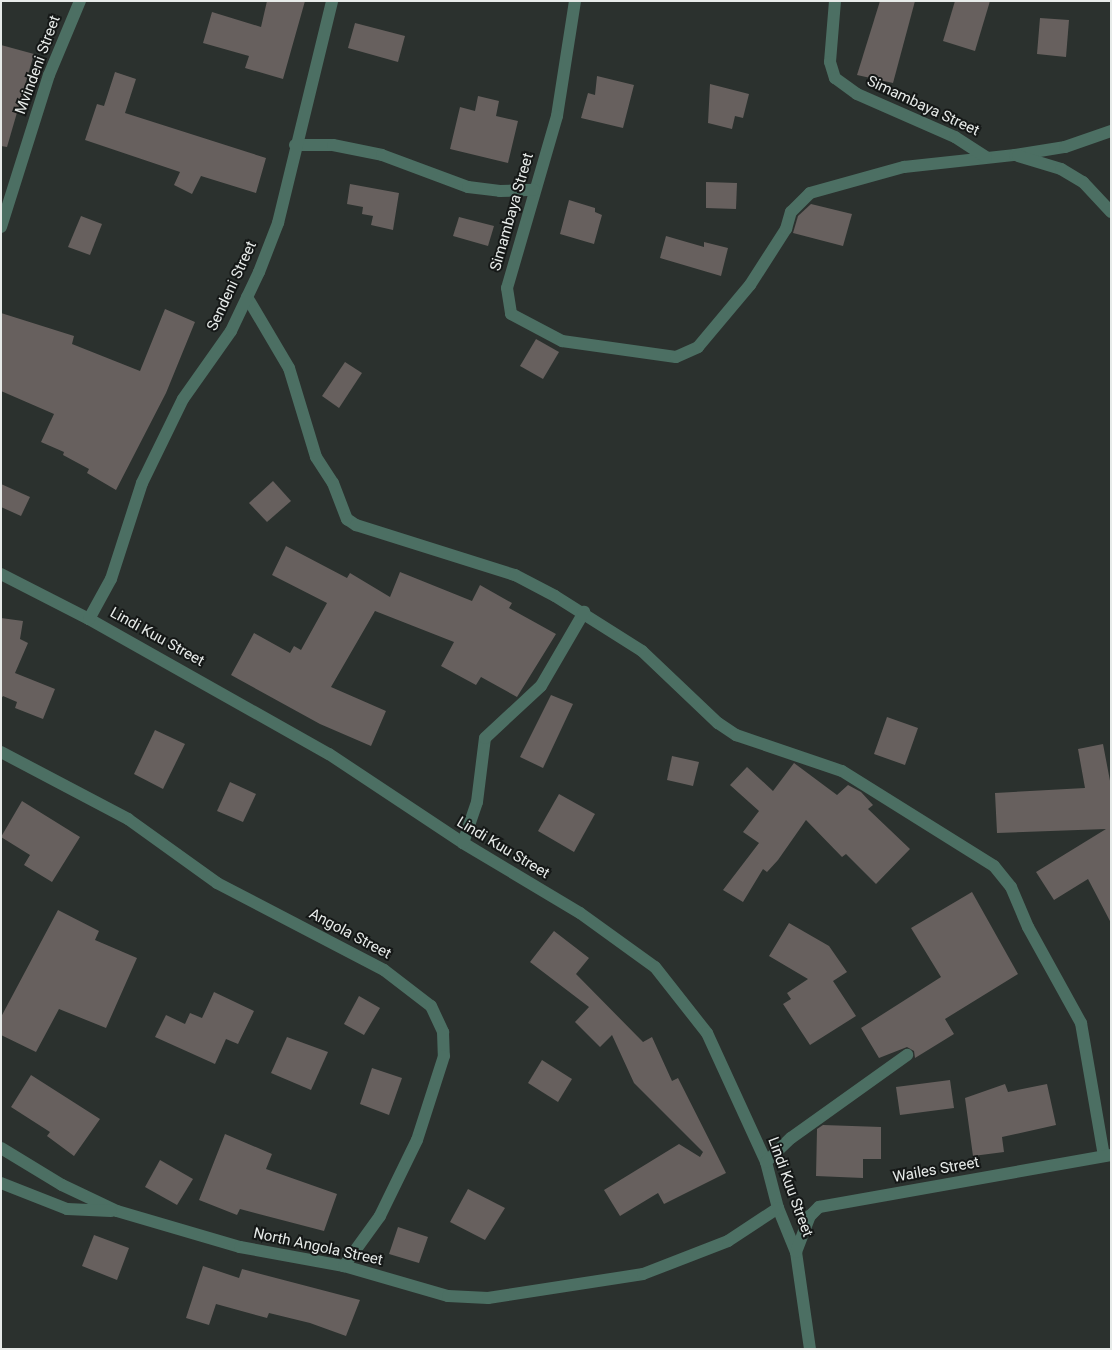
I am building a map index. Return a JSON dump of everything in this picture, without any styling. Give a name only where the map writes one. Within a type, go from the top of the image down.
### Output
[{"type":"street","name":"Mvindeni Street","points":[[1,226],[49,75],[80,1]]},
{"type":"street","name":"Sendeni Street","points":[[89,618],[112,579],[142,483],[179,407],[231,331],[278,223],[295,145],[332,1]]},
{"type":"street","name":"Simambaya Street","points":[[575,1],[556,116],[507,288],[511,314],[562,341],[676,358],[698,348],[750,285],[786,229],[791,212],[810,193],[919,164],[1015,155],[1065,147],[1111,131]]},
{"type":"street","name":"Simambaya Street","points":[[835,1],[830,62],[835,78],[857,94],[955,137],[986,158]]},
{"type":"street","points":[[295,145],[332,146],[382,155],[468,187],[534,190]]},
{"type":"street","points":[[1015,155],[1061,169],[1083,182],[1111,212]]},
{"type":"street","points":[[247,297],[289,368],[316,457],[332,483],[347,519],[356,525],[514,576],[584,612],[642,651],[724,727],[842,771],[994,866],[1011,888],[1028,927],[1082,1023],[1107,1156]]},
{"type":"street","name":"Lindi Kuu Street","points":[[1,574],[89,618],[329,754],[463,843],[580,913],[655,967],[707,1033],[766,1162],[778,1208],[796,1252],[810,1349]]},
{"type":"street","points":[[463,843],[477,802],[485,738],[541,686],[584,612]]},
{"type":"street","name":"Angola Street","points":[[1,752],[128,819],[217,883],[384,970],[431,1006],[443,1032],[444,1056],[417,1140],[380,1216],[344,1266]]},
{"type":"street","points":[[766,1162],[791,1138],[907,1055]]},
{"type":"street","name":"North Angola Street","points":[[1,1148],[62,1185],[117,1211],[240,1247],[344,1266],[448,1296],[488,1298],[643,1274],[728,1241],[778,1208]]},
{"type":"street","name":"Wailes Street","points":[[796,1252],[810,1216],[819,1207],[1107,1156]]},
{"type":"street","points":[[1,1183],[67,1209],[117,1211]]},
{"type":"building","points":[[267,1],[305,1],[283,79],[245,68],[249,56],[203,43],[212,12],[261,27]]},
{"type":"building","points":[[880,1],[915,1],[893,83],[857,75]]},
{"type":"building","points":[[955,1],[990,1],[975,51],[943,41]]},
{"type":"building","points":[[1040,18],[1069,20],[1066,57],[1037,54]]},
{"type":"building","points":[[355,23],[405,36],[398,62],[348,48]]},
{"type":"building","points":[[1,45],[34,54],[7,147],[1,146]]},
{"type":"building","points":[[115,72],[136,79],[125,113],[266,158],[256,193],[201,176],[192,194],[174,185],[180,172],[85,140],[97,104],[104,106]]},
{"type":"building","points":[[597,76],[634,85],[623,128],[581,118],[588,93],[595,95]]},
{"type":"building","points":[[710,84],[749,94],[743,118],[735,116],[732,129],[708,123]]},
{"type":"building","points":[[478,96],[499,101],[496,116],[518,121],[508,163],[450,149],[460,107],[475,111]]},
{"type":"building","points":[[706,182],[737,183],[736,209],[706,208]]},
{"type":"building","points":[[350,184],[399,193],[393,230],[371,225],[373,216],[362,214],[363,207],[347,204]]},
{"type":"building","points":[[569,200],[595,208],[595,212],[602,215],[594,244],[560,234]]},
{"type":"building","points":[[811,204],[852,214],[843,246],[793,233],[798,216]]},
{"type":"building","points":[[81,216],[102,224],[90,255],[68,247]]},
{"type":"building","points":[[459,217],[494,226],[488,246],[453,236]]},
{"type":"building","points":[[666,236],[704,247],[704,242],[728,248],[721,276],[660,258]]},
{"type":"building","points":[[165,309],[195,322],[166,393],[116,490],[87,473],[89,469],[63,455],[64,452],[41,442],[54,414],[1,391],[1,313],[74,336],[72,344],[140,371]]},
{"type":"building","points":[[536,339],[559,352],[543,379],[520,366]]},
{"type":"building","points":[[345,362],[362,373],[339,408],[322,396]]},
{"type":"building","points":[[273,481],[291,501],[267,522],[249,503]]},
{"type":"building","points":[[1,484],[30,497],[21,516],[1,507]]},
{"type":"building","points":[[286,546],[347,578],[350,573],[390,597],[400,572],[472,601],[480,585],[512,603],[509,608],[556,634],[517,697],[481,677],[476,685],[441,666],[454,642],[375,611],[331,687],[386,711],[371,746],[320,724],[231,675],[254,633],[290,653],[294,646],[301,650],[327,603],[272,575]]},
{"type":"building","points":[[1,618],[23,621],[20,639],[28,643],[15,673],[55,689],[43,719],[15,708],[17,702],[3,696],[1,699]]},
{"type":"building","points":[[551,695],[573,704],[543,768],[520,757]]},
{"type":"building","points":[[887,717],[918,728],[905,765],[874,754]]},
{"type":"building","points":[[155,730],[185,744],[163,789],[134,774]]},
{"type":"building","points":[[1103,744],[1111,786],[1111,923],[1088,879],[1054,900],[1036,872],[1106,829],[997,833],[995,793],[1085,788],[1078,749]]},
{"type":"building","points":[[672,756],[699,762],[693,786],[667,780]]},
{"type":"building","points":[[794,763],[837,795],[848,785],[861,792],[873,805],[868,809],[910,849],[876,884],[846,854],[842,857],[806,820],[778,860],[767,872],[763,869],[743,902],[723,890],[759,843],[743,832],[759,811],[730,785],[747,767],[773,791]]},
{"type":"building","points":[[230,782],[256,794],[243,822],[217,811]]},
{"type":"building","points":[[559,794],[595,814],[574,852],[538,831]]},
{"type":"building","points":[[22,801],[80,837],[52,882],[24,865],[30,855],[1,837]]},
{"type":"building","points":[[972,892],[1018,974],[945,1019],[954,1034],[915,1058],[914,1051],[907,1047],[879,1058],[861,1028],[941,977],[911,928]]},
{"type":"building","points":[[58,910],[99,931],[95,940],[137,958],[106,1028],[59,1009],[36,1052],[1,1035],[1,1017]]},
{"type":"building","points":[[789,923],[829,946],[847,972],[833,981],[856,1016],[810,1045],[783,1004],[791,999],[787,993],[808,979],[769,956]]},
{"type":"building","points":[[554,931],[589,958],[576,974],[643,1042],[652,1037],[672,1081],[678,1078],[726,1173],[664,1204],[658,1193],[620,1216],[604,1190],[679,1144],[700,1157],[703,1152],[634,1083],[612,1035],[600,1047],[575,1022],[589,1007],[530,962]]},
{"type":"building","points":[[214,992],[254,1011],[238,1044],[226,1039],[215,1064],[155,1037],[166,1015],[185,1024],[190,1013],[202,1018]]},
{"type":"building","points":[[359,996],[380,1008],[364,1035],[344,1024]]},
{"type":"building","points":[[287,1037],[328,1052],[311,1090],[271,1073]]},
{"type":"building","points":[[542,1060],[572,1079],[558,1102],[528,1083]]},
{"type":"building","points":[[372,1068],[402,1078],[389,1115],[360,1104]]},
{"type":"building","points":[[31,1075],[100,1119],[74,1156],[47,1136],[50,1132],[11,1107]]},
{"type":"building","points":[[950,1080],[954,1108],[900,1115],[896,1087]]},
{"type":"building","points":[[1005,1084],[1008,1092],[1047,1084],[1056,1125],[1002,1137],[1004,1152],[973,1156],[965,1098]]},
{"type":"building","points":[[823,1125],[881,1127],[881,1159],[863,1159],[863,1178],[816,1176],[817,1129]]},
{"type":"building","points":[[225,1134],[272,1154],[266,1169],[337,1194],[324,1231],[240,1209],[237,1215],[199,1200]]},
{"type":"building","points":[[160,1160],[193,1179],[177,1205],[145,1187]]},
{"type":"building","points":[[468,1189],[505,1208],[485,1240],[450,1222]]},
{"type":"building","points":[[398,1227],[428,1237],[419,1263],[389,1254]]},
{"type":"building","points":[[94,1235],[129,1248],[117,1280],[82,1266]]},
{"type":"building","points":[[203,1266],[239,1278],[242,1269],[360,1300],[346,1336],[310,1323],[269,1313],[267,1318],[216,1304],[209,1325],[186,1318]]}]
